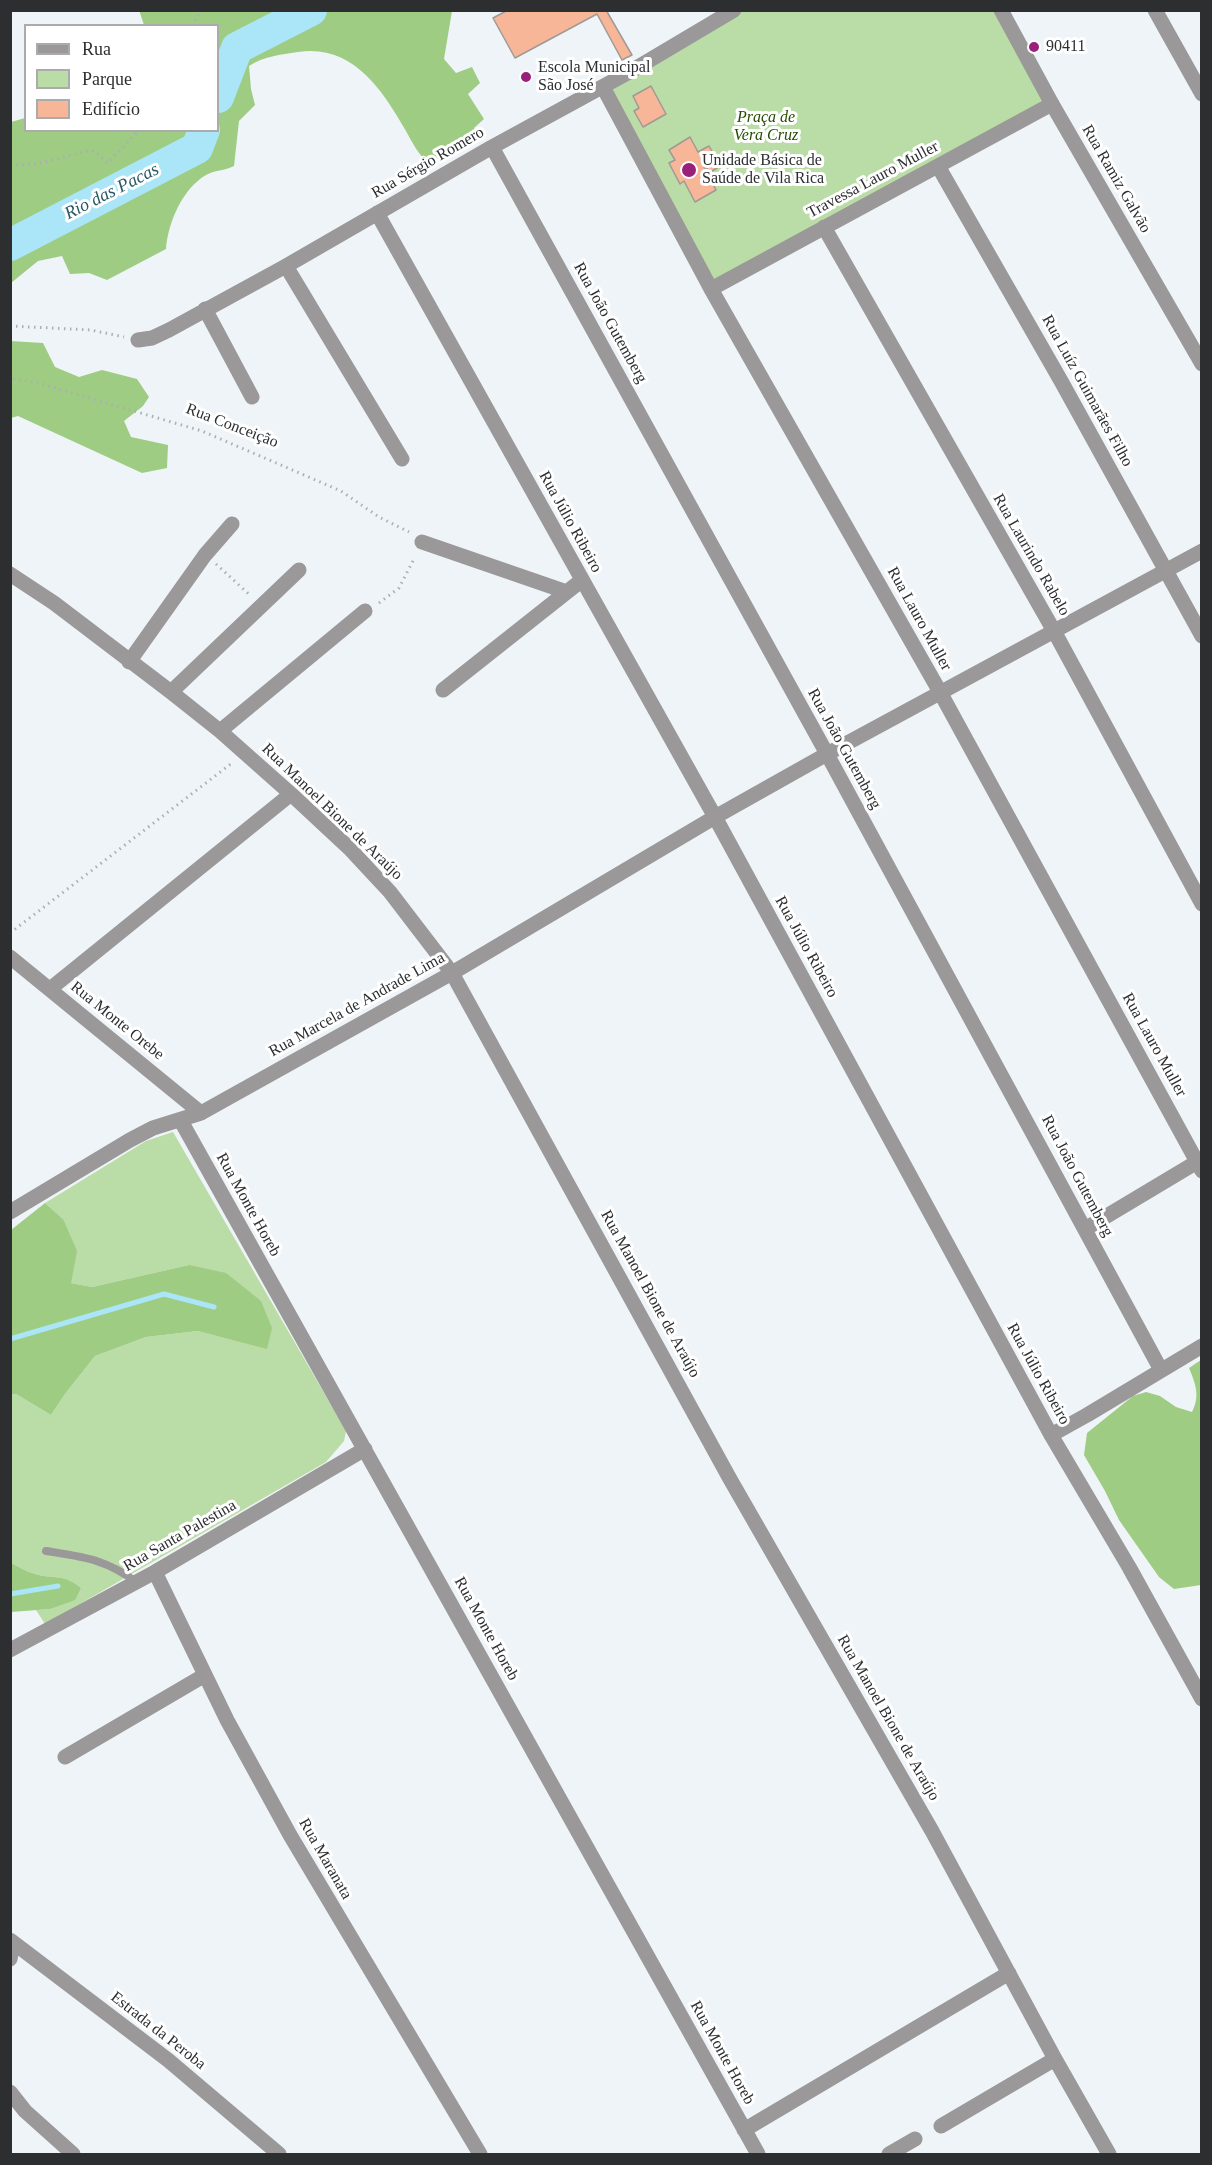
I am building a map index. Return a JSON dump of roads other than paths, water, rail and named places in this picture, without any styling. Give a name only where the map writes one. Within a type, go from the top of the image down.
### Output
[{"type":"street","name":"Rua Sérgio Romero","points":[[138,340],[152,338],[286,266],[492,147],[603,87],[708,17],[734,10]]},
{"type":"street","name":"Rua Ramiz Galvão","points":[[1001,10],[1052,104],[1202,364]]},
{"type":"street","points":[[1155,10],[1202,94]]},
{"type":"street","name":"Rua Lauro Muller","points":[[603,87],[711,288],[940,692],[1200,1164]]},
{"type":"street","name":"Travessa Lauro Muller","points":[[711,288],[1052,104]]},
{"type":"street","name":"Rua João Gutemberg","points":[[492,147],[827,754],[1161,1370]]},
{"type":"street","name":"Rua Luíz Guimarães Filho","points":[[938,166],[1061,381],[1202,636]]},
{"type":"street","name":"Rua Júlio Ribeiro","points":[[377,213],[715,817],[1051,1435],[1130,1567],[1202,1699]]},
{"type":"street","name":"Rua Laurindo Rabelo","points":[[824,227],[1054,631],[1202,904]]},
{"type":"street","points":[[286,266],[402,459]]},
{"type":"street","points":[[206,309],[252,397]]},
{"type":"street","points":[[129,662],[205,555],[232,524]]},
{"type":"street","points":[[422,542],[567,592]]},
{"type":"street","name":"Rua Marcela de Andrade Lima","points":[[10,1212],[153,1128],[201,1113],[452,973],[715,817],[827,754],[1202,551]]},
{"type":"street","points":[[171,692],[299,570]]},
{"type":"street","name":"Rua Manoel Bione de Araújo","points":[[10,574],[54,603],[171,692],[246,753],[349,848],[390,892],[452,973],[730,1479],[926,1821],[1109,2154]]},
{"type":"street","points":[[443,690],[582,580]]},
{"type":"street","points":[[220,731],[365,611]]},
{"type":"street","points":[[50,989],[291,794]]},
{"type":"street","name":"Rua Monte Orebe","points":[[10,957],[201,1113]]},
{"type":"street","name":"Rua Monte Horeb","points":[[181,1121],[758,2154]]},
{"type":"street","points":[[1085,1229],[1200,1164]]},
{"type":"street","points":[[1051,1435],[1087,1416],[1202,1346]]},
{"type":"street","name":"Rua Santa Palestina","points":[[10,1650],[155,1572],[365,1449]]},
{"type":"street","name":"Rua Maranata","points":[[155,1572],[227,1720],[290,1835],[480,2154]]},
{"type":"street","points":[[65,1757],[205,1676]]},
{"type":"street","name":"Estrada da Peroba","points":[[11,1948],[168,2060],[279,2154]]},
{"type":"street","points":[[744,2130],[1009,1973]]},
{"type":"street","points":[[941,2126],[1055,2059]]},
{"type":"street","points":[[10,2092],[25,2111],[74,2154]]},
{"type":"street","points":[[889,2154],[915,2139]]},
{"type":"lane","points":[[46,1551],[97,1560],[119,1569],[136,1582]]},
{"type":"waterway","name":"Rio das Pacas","points":[[219,94],[237,48],[311,10]]},
{"type":"waterway","name":"Rio das Pacas","points":[[10,245],[197,148],[203,132]]},
{"type":"waterway","points":[[10,1339],[164,1294],[214,1307]]},
{"type":"waterway","points":[[10,1594],[58,1586]]},
{"type":"place","name":"90411","points":[[1034,47]]},
{"type":"place","name":"Escola Municipal São José","points":[[526,77]]},
{"type":"place","name":"Unidade Básica de Saúde de Vila Rica","points":[[689,170]]},
{"type":"park label","name":"Praça de Vera Cruz","points":[[766,127]]}]
